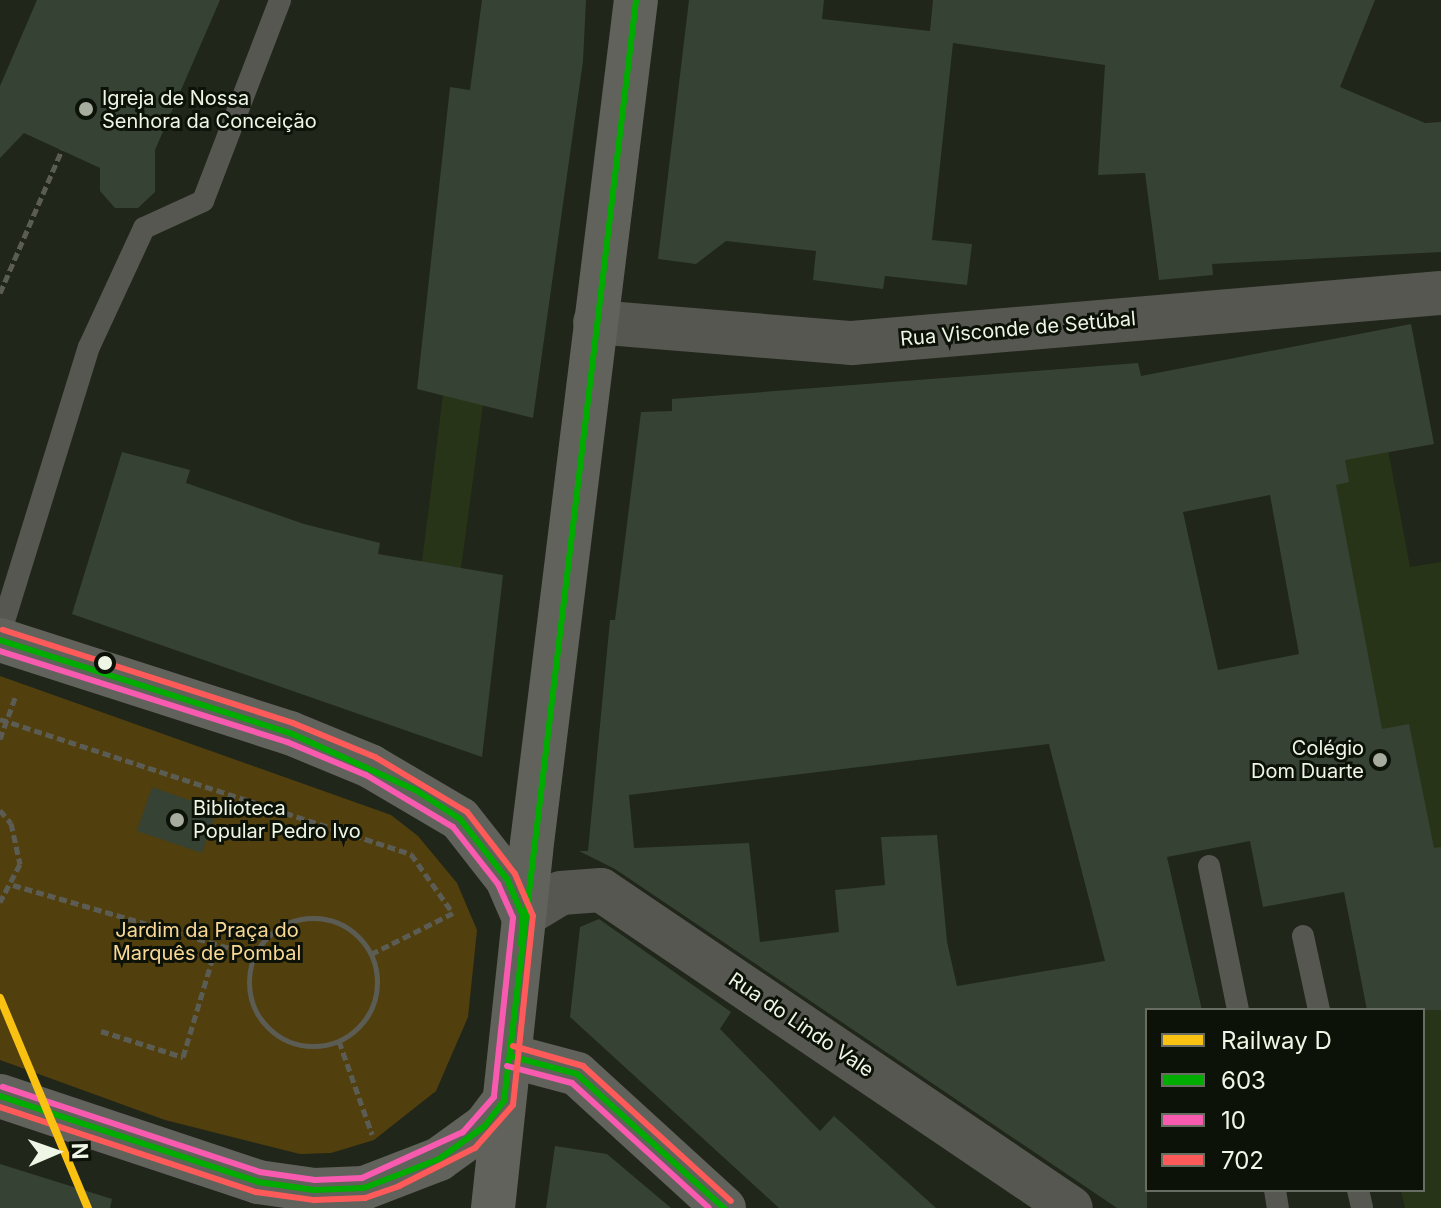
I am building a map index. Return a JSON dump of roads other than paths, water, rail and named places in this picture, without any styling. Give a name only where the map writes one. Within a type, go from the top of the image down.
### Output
[{"type":"main road","points":[[493,1208],[523,916],[636,0]]},
{"type":"main road","points":[[0,640],[290,733],[382,772],[460,819],[507,879],[523,916]]},
{"type":"main road","points":[[510,1056],[577,1074],[724,1208]]},
{"type":"main road","points":[[0,1096],[258,1182],[314,1190],[364,1188],[388,1180],[469,1140],[504,1101]]},
{"type":"street","name":"Rua Visconde de Setúbal","points":[[595,322],[852,343],[1441,293]]},
{"type":"street","name":"Rua do Lindo Vale","points":[[523,916],[561,893],[601,890],[1071,1208]]},
{"type":"lane","points":[[0,634],[89,347],[144,228],[203,201],[280,0]]},
{"type":"lane","points":[[1209,866],[1238,1008]]},
{"type":"lane","points":[[1303,936],[1319,1008]]},
{"type":"rail line","name":"D","points":[[0,998],[88,1208]]},
{"type":"place","name":"Igreja de Nossa Senhora da Conceição","points":[[86,109]]},
{"type":"place","name":"Colégio Dom Duarte","points":[[1380,760]]},
{"type":"place","name":"Biblioteca Popular Pedro Ivo","points":[[177,820]]},
{"type":"park label","name":"Jardim da Praça do Marquês de Pombal","points":[[207,942]]}]
